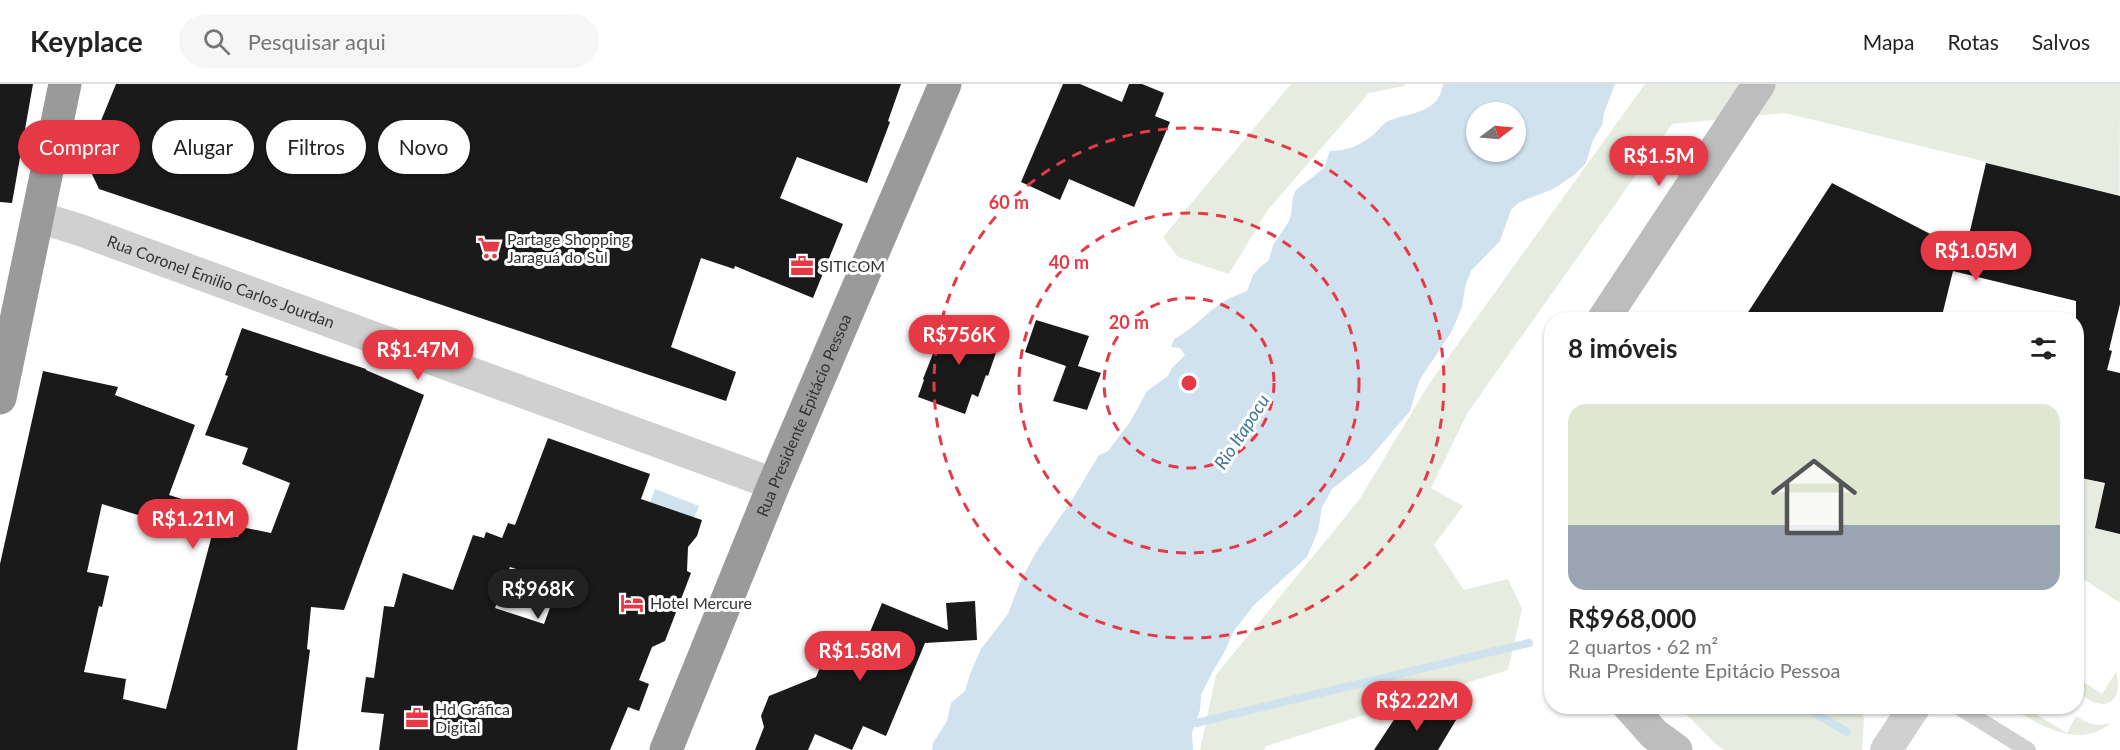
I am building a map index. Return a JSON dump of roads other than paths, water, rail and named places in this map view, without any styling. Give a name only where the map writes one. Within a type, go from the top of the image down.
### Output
[{"type":"highway","points":[[0,398],[65,84]]},
{"type":"highway","name":"Rua Presidente Epitácio Pessoa","points":[[666,750],[774,484],[945,84]]},
{"type":"main road","points":[[1608,312],[1759,84]]},
{"type":"main road","points":[[1634,714],[1654,734],[1676,750]]},
{"type":"street","name":"Rua Coronel Emilio Carlos Jourdan","points":[[38,217],[80,230],[774,484]]},
{"type":"street","points":[[1886,750],[1910,714]]},
{"type":"lane","points":[[1970,714],[2028,750]]},
{"type":"water","name":"Rio Itapocu","points":[[1443,84],[1615,84],[1602,125],[1593,140],[1586,163],[1574,175],[1553,189],[1518,203],[1511,210],[1500,241],[1471,271],[1465,287],[1462,307],[1452,331],[1419,381],[1410,411],[1367,461],[1332,489],[1322,507],[1318,531],[1307,557],[1254,605],[1233,632],[1201,695],[1200,710],[1192,733],[1193,750],[932,750],[933,743],[947,721],[951,703],[965,691],[981,649],[1008,614],[1021,580],[1038,549],[1070,503],[1099,455],[1108,451],[1130,422],[1147,391],[1168,376],[1172,368],[1185,355],[1180,348],[1171,347],[1174,339],[1223,302],[1247,291],[1253,275],[1269,260],[1273,245],[1288,223],[1296,190],[1324,168],[1330,151],[1354,147],[1369,138],[1388,121],[1430,107],[1436,101]]},
{"type":"water","points":[[655,489],[699,506],[694,518],[650,502]]},
{"type":"waterway","points":[[1186,719],[1196,723],[1529,643]]},
{"type":"waterway","points":[[1817,714],[1847,732]]},
{"type":"place","name":"Partage Shopping Jaraguá do Sul","points":[[489,248]]},
{"type":"place","name":"SITICOM","points":[[802,266]]},
{"type":"place","name":"Hotel Mercure","points":[[632,603]]},
{"type":"place","name":"Hd Gráfica Digital","points":[[417,718]]}]
